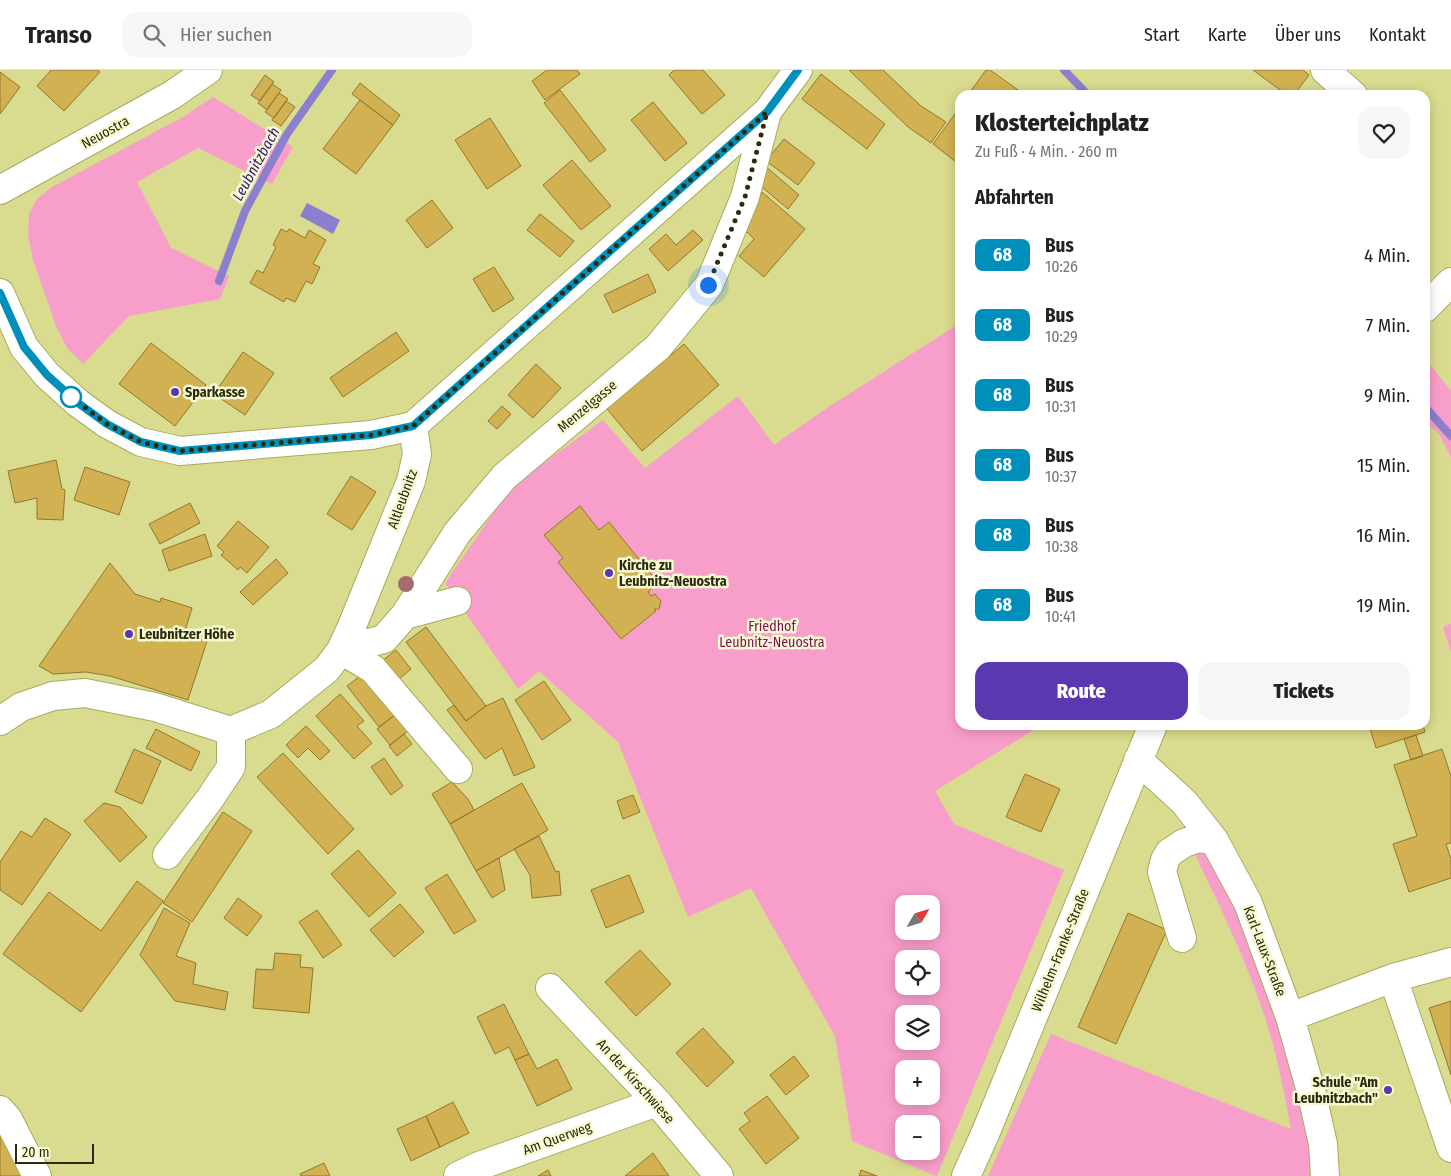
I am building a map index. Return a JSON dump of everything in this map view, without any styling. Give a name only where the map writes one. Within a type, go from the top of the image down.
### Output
[{"type":"street","name":"Neuostra","points":[[0,190],[172,95],[208,70]]},
{"type":"street","points":[[0,293],[24,347],[47,375],[78,403],[107,424],[141,442],[180,451],[371,435],[413,426],[767,112],[798,70]]},
{"type":"street","points":[[1325,70],[1347,90]]},
{"type":"street","name":"Menzelgasse","points":[[341,650],[384,639],[405,615],[457,533],[504,478],[658,347],[708,285],[745,197],[767,112]]},
{"type":"street","points":[[1430,303],[1451,282]]},
{"type":"street","name":"Altleubnitz","points":[[231,731],[271,714],[327,669],[341,650],[411,481],[417,454],[413,426]]},
{"type":"street","points":[[405,615],[457,601]]},
{"type":"street","points":[[341,650],[373,669],[458,769]]},
{"type":"street","points":[[0,721],[21,706],[52,696],[85,693],[155,707],[231,731],[231,767],[209,800],[167,855]]},
{"type":"street","name":"Wilhelm-Franke-Straße","points":[[966,1176],[989,1125],[1151,730]]},
{"type":"street","name":"Karl-Laux-Straße","points":[[1138,760],[1184,802],[1214,840],[1248,903],[1290,1016],[1312,1095],[1321,1136],[1325,1176]]},
{"type":"street","points":[[1182,938],[1162,872],[1165,860],[1169,853],[1184,843],[1199,838],[1214,840]]},
{"type":"street","points":[[1290,1016],[1393,978],[1451,962]]},
{"type":"street","points":[[1393,978],[1451,1148]]},
{"type":"street","name":"An der Kirschwiese","points":[[550,988],[657,1102],[719,1176]]},
{"type":"street","name":"Am Querweg","points":[[458,1176],[479,1166],[657,1102]]},
{"type":"street","points":[[0,1110],[8,1119],[37,1176]]},
{"type":"green space","points":[[213,97],[293,147],[272,184],[198,148],[137,182],[171,248],[229,276],[220,299],[129,316],[83,364],[67,348],[56,326],[33,260],[28,235],[29,214],[37,199],[52,187],[183,117]]},
{"type":"green space","name":"Friedhof Leubnitz-Neuostra","points":[[955,326],[955,730],[1034,730],[935,791],[954,824],[1064,870],[937,1176],[898,1160],[940,1160],[940,1115],[895,1115],[895,1159],[852,1141],[835,1036],[751,888],[688,917],[618,742],[539,671],[518,689],[445,583],[512,486],[603,420],[645,468],[738,396],[774,445],[824,410]]},
{"type":"green space","points":[[1430,364],[1451,391],[1451,457],[1439,434],[1430,426]]},
{"type":"green space","points":[[1451,624],[1451,652],[1443,627]]},
{"type":"green space","points":[[1199,838],[1247,903],[1325,1176],[988,1176],[1051,1034],[1291,1129],[1282,1081],[1260,1003],[1237,945],[1194,852]]},
{"type":"shaded area","points":[[307,203],[340,220],[333,234],[300,216]]},
{"type":"building","points":[[51,70],[98,70],[100,72],[64,111],[37,86]]},
{"type":"building","points":[[547,70],[577,70],[580,74],[545,100],[532,81]]},
{"type":"building","points":[[674,70],[703,70],[725,95],[702,114],[669,75]]},
{"type":"building","points":[[849,70],[883,70],[921,106],[946,122],[931,143],[908,127]]},
{"type":"building","points":[[986,70],[990,70],[1018,90],[972,90]]},
{"type":"building","points":[[1253,70],[1303,70],[1309,75],[1298,90],[1280,90]]},
{"type":"building","points":[[0,72],[20,87],[0,114]]},
{"type":"building","points":[[821,74],[885,124],[867,149],[802,99]]},
{"type":"building","points":[[265,75],[274,82],[260,101],[251,95]]},
{"type":"building","points":[[360,83],[400,115],[393,125],[352,94]]},
{"type":"building","points":[[272,84],[281,90],[267,110],[258,103]]},
{"type":"building","points":[[560,90],[606,150],[590,162],[544,103]]},
{"type":"building","points":[[279,93],[288,99],[274,118],[265,112]]},
{"type":"building","points":[[360,100],[393,125],[356,174],[323,149]]},
{"type":"building","points":[[286,101],[295,107],[281,126],[272,120]]},
{"type":"building","points":[[653,102],[687,143],[665,161],[631,120]]},
{"type":"building","points":[[955,114],[955,161],[933,144]]},
{"type":"building","points":[[490,118],[521,166],[487,189],[455,140]]},
{"type":"building","points":[[784,139],[815,163],[798,185],[766,161]]},
{"type":"building","points":[[572,160],[611,206],[581,230],[543,185]]},
{"type":"building","points":[[764,165],[799,195],[788,209],[756,182]]},
{"type":"building","points":[[762,192],[805,229],[764,277],[739,256],[754,239],[746,231]]},
{"type":"building","points":[[432,200],[453,228],[427,248],[406,220]]},
{"type":"building","points":[[540,214],[574,241],[560,257],[527,230]]},
{"type":"building","points":[[281,229],[287,232],[289,229],[305,238],[309,230],[326,240],[313,264],[320,267],[312,284],[306,281],[295,302],[286,298],[284,302],[250,283],[257,270],[263,273],[276,247],[273,245]]},
{"type":"building","points":[[693,230],[703,240],[668,271],[649,249],[666,234],[676,245]]},
{"type":"building","points":[[494,267],[514,299],[493,312],[473,279]]},
{"type":"building","points":[[648,274],[656,292],[613,313],[604,295]]},
{"type":"building","points":[[396,332],[409,351],[343,397],[330,378]]},
{"type":"building","points":[[151,343],[206,385],[175,426],[119,384]]},
{"type":"building","points":[[684,344],[719,385],[642,451],[607,409]]},
{"type":"building","points":[[243,352],[274,373],[245,415],[214,394]]},
{"type":"building","points":[[536,364],[561,388],[533,418],[508,395]]},
{"type":"building","points":[[502,406],[511,414],[497,429],[488,421]]},
{"type":"building","points":[[56,460],[62,489],[65,490],[63,520],[37,519],[37,498],[15,503],[8,471]]},
{"type":"building","points":[[85,467],[130,482],[119,515],[74,500]]},
{"type":"building","points":[[351,476],[376,492],[352,530],[327,514]]},
{"type":"building","points":[[190,503],[200,523],[160,544],[149,524]]},
{"type":"building","name":"Kirche zu Leubnitz-Neuostra","points":[[580,506],[599,530],[609,522],[658,583],[648,592],[651,596],[655,594],[661,601],[659,609],[654,609],[656,611],[621,639],[558,562],[563,558],[544,535]]},
{"type":"building","points":[[238,521],[269,547],[247,573],[240,567],[238,570],[221,555],[224,552],[217,546]]},
{"type":"building","points":[[205,534],[212,556],[169,571],[162,550]]},
{"type":"building","points":[[276,559],[288,573],[253,605],[240,592]]},
{"type":"building","name":"Leubnitzer Höhe","points":[[110,563],[135,594],[160,602],[161,598],[192,608],[185,631],[208,638],[188,700],[110,676],[86,672],[53,674],[39,666]]},
{"type":"building","points":[[426,627],[486,706],[466,721],[406,642]]},
{"type":"building","points":[[396,650],[411,669],[393,684],[377,665]]},
{"type":"building","points":[[364,673],[396,714],[379,727],[347,686]]},
{"type":"building","points":[[544,681],[571,720],[542,740],[515,700]]},
{"type":"building","points":[[340,694],[364,721],[357,726],[372,743],[354,759],[316,716]]},
{"type":"building","points":[[503,698],[535,767],[514,776],[502,748],[485,759],[447,710],[454,705],[466,721],[486,706]]},
{"type":"building","points":[[396,714],[409,730],[390,745],[377,729]]},
{"type":"building","points":[[306,726],[330,751],[320,760],[308,748],[298,758],[286,745]]},
{"type":"building","points":[[156,729],[200,752],[191,771],[146,748]]},
{"type":"building","points":[[1371,730],[1424,730],[1425,732],[1376,748]]},
{"type":"building","points":[[404,734],[412,744],[397,756],[389,746]]},
{"type":"building","points":[[1416,735],[1423,756],[1411,760],[1404,739]]},
{"type":"building","points":[[134,749],[161,761],[142,804],[115,792]]},
{"type":"building","points":[[1442,749],[1451,776],[1451,843],[1446,844],[1451,859],[1451,878],[1409,892],[1393,844],[1417,836],[1394,765]]},
{"type":"building","points":[[283,753],[354,829],[328,854],[257,777]]},
{"type":"building","points":[[384,758],[403,786],[391,795],[371,767]]},
{"type":"building","points":[[1025,774],[1060,789],[1041,832],[1006,817]]},
{"type":"building","points":[[452,782],[468,799],[474,810],[450,824],[432,794]]},
{"type":"building","points":[[522,783],[548,830],[476,871],[450,824]]},
{"type":"building","points":[[633,795],[640,812],[623,819],[617,801]]},
{"type":"building","points":[[104,803],[120,807],[147,837],[120,862],[84,821]]},
{"type":"building","points":[[223,812],[252,831],[192,922],[163,903]]},
{"type":"building","points":[[45,818],[71,834],[22,905],[0,890],[0,862],[21,831],[32,837]]},
{"type":"building","points":[[539,836],[556,872],[559,871],[561,895],[532,898],[530,875],[514,849]]},
{"type":"building","points":[[358,850],[396,893],[369,917],[331,874]]},
{"type":"building","points":[[499,858],[505,890],[492,898],[476,871]]},
{"type":"building","points":[[447,874],[476,921],[454,934],[425,888]]},
{"type":"building","points":[[629,875],[644,912],[606,928],[591,890]]},
{"type":"building","points":[[137,881],[163,901],[81,1012],[3,954],[49,892],[101,931]]},
{"type":"building","points":[[238,898],[262,916],[247,936],[224,918]]},
{"type":"building","points":[[400,904],[424,932],[394,957],[370,930]]},
{"type":"building","points":[[164,908],[190,923],[176,956],[196,963],[193,984],[228,992],[225,1010],[175,1001],[140,955]]},
{"type":"building","points":[[317,910],[342,945],[323,958],[299,922]]},
{"type":"building","points":[[1128,913],[1167,930],[1116,1044],[1078,1027]]},
{"type":"building","points":[[640,950],[671,984],[636,1016],[605,982]]},
{"type":"building","points":[[275,953],[301,955],[300,967],[313,968],[309,1013],[253,1008],[256,969],[273,970]]},
{"type":"building","points":[[1451,1001],[1451,1075],[1429,1008]]},
{"type":"building","points":[[504,1004],[529,1054],[515,1060],[509,1047],[495,1054],[477,1017]]},
{"type":"building","points":[[703,1028],[734,1062],[707,1087],[676,1053]]},
{"type":"building","points":[[529,1054],[537,1069],[557,1059],[572,1089],[537,1106],[515,1060]]},
{"type":"building","points":[[794,1056],[809,1076],[786,1095],[770,1075]]},
{"type":"building","points":[[767,1096],[799,1138],[766,1164],[739,1129],[750,1121],[744,1113]]},
{"type":"building","points":[[453,1102],[469,1133],[440,1147],[426,1116]]},
{"type":"building","points":[[426,1116],[440,1147],[411,1161],[397,1129]]},
{"type":"building","points":[[0,1131],[23,1176],[0,1176]]},
{"type":"building","points":[[653,1153],[669,1176],[625,1176]]},
{"type":"building","points":[[324,1163],[330,1176],[301,1176],[300,1174]]},
{"type":"building","points":[[548,1170],[551,1176],[538,1176]]},
{"type":"building","points":[[861,1170],[877,1176],[859,1176]]},
{"type":"waterway","name":"Leubnitzbach","points":[[219,281],[245,211],[287,134],[332,70]]},
{"type":"waterway","name":"Leubnitzbach","points":[[1064,70],[1083,90]]},
{"type":"waterway","name":"Leubnitzbach","points":[[1430,413],[1451,436]]},
{"type":"bus line","name":"68","points":[[0,293],[24,347],[47,375],[78,403],[107,424],[141,442],[180,451],[371,435],[413,426],[767,112],[798,70]]},
{"type":"place","name":"Sparkasse","points":[[175,392]]},
{"type":"place","name":"Kirche zu Leubnitz-Neuostra","points":[[609,573]]},
{"type":"place","name":"Leubnitzer Höhe","points":[[129,634]]},
{"type":"place","name":"Schule \"Am Leubnitzbach\"","points":[[1388,1090]]},
{"type":"route","points":[[71,397],[107,424],[141,442],[180,451],[371,435],[413,426],[767,112],[745,197],[708,285]]}]
